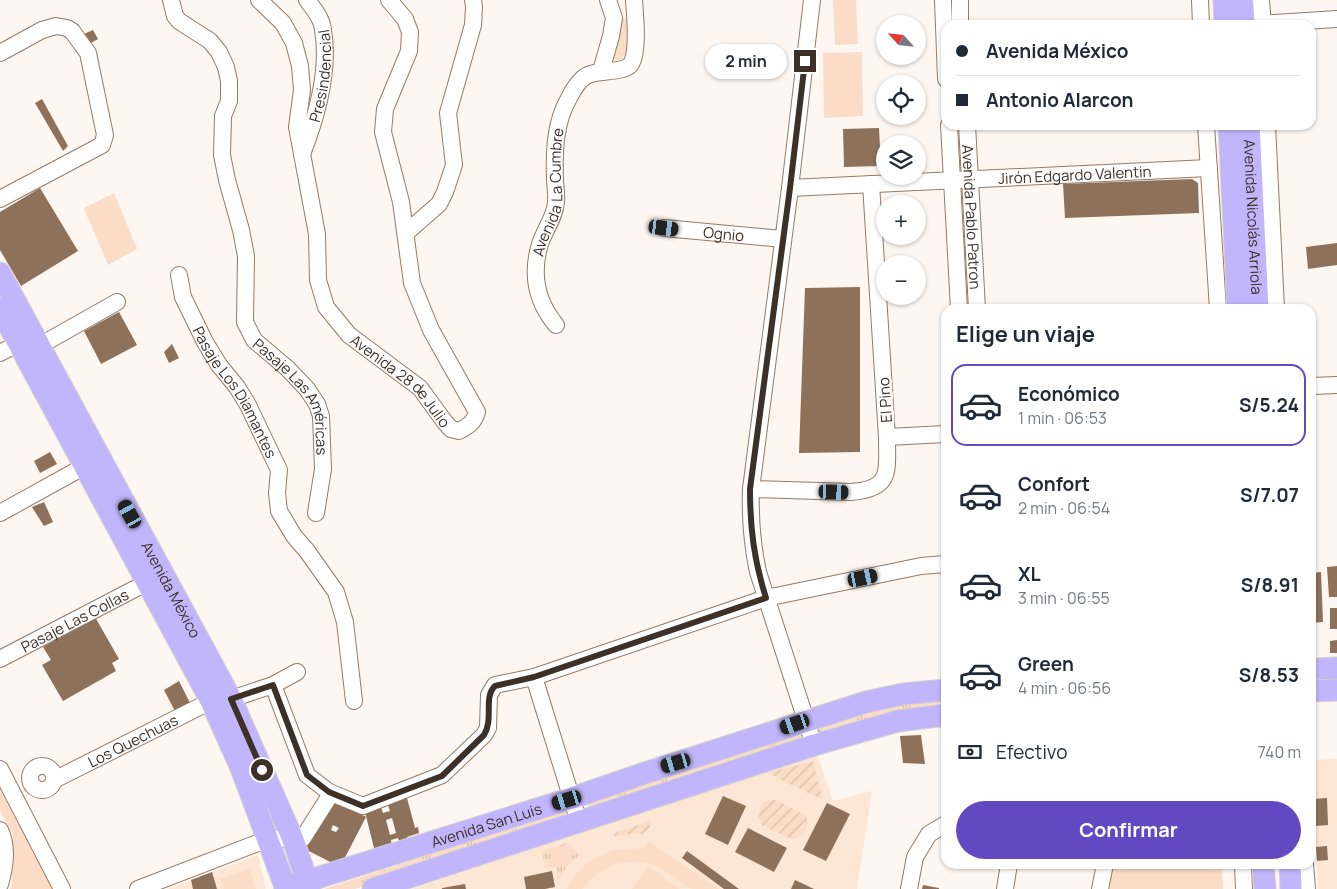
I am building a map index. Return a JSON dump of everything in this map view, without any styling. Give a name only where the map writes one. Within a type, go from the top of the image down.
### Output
[{"type":"main road","points":[[1224,0],[1225,20]]},
{"type":"main road","points":[[1242,0],[1251,20]]},
{"type":"main road","name":"Avenida Nicolás Arriola","points":[[1229,130],[1238,304]]},
{"type":"main road","name":"Avenida Nicolás Arriola","points":[[1249,130],[1258,304]]},
{"type":"main road","name":"Avenida México","points":[[0,273],[19,347],[221,700],[292,837],[308,885]]},
{"type":"main road","name":"Avenida México","points":[[0,309],[148,582],[221,700],[241,768],[286,888]]},
{"type":"main road","points":[[1316,669],[1337,668]]},
{"type":"main road","points":[[1316,691],[1337,690]]},
{"type":"main road","name":"Avenida San Luis","points":[[286,888],[308,885],[408,849],[572,798],[866,702],[893,696],[941,691]]},
{"type":"main road","points":[[893,696],[898,721]]},
{"type":"main road","name":"Avenida San Luis","points":[[373,889],[814,745],[898,721],[941,716]]},
{"type":"main road","points":[[408,849],[415,875]]},
{"type":"main road","points":[[1263,869],[1265,889]]},
{"type":"main road","points":[[1290,869],[1292,889]]},
{"type":"street","name":"Pasaje Las Américas","points":[[170,0],[175,16],[179,21],[210,41],[220,52],[226,67],[229,81],[229,101],[223,116],[222,155],[227,180],[242,230],[246,256],[245,322],[254,340],[287,368],[307,389],[317,404],[321,416],[323,469],[316,513]]},
{"type":"street","name":"Avenida 28 de Julio","points":[[259,0],[284,23],[294,43],[300,66],[302,90],[297,127],[317,234],[318,280],[326,308],[349,335],[420,388],[451,429],[459,432],[470,425],[477,412],[431,330],[412,283],[407,232],[397,182],[383,132],[385,110],[410,52],[410,32],[405,19],[389,0]]},
{"type":"street","name":"Presindencial","points":[[302,154],[311,130],[322,86],[324,52],[323,28],[307,0]]},
{"type":"street","points":[[407,232],[439,204],[454,164],[448,113],[473,25],[473,0]]},
{"type":"street","points":[[601,72],[614,18],[608,0]]},
{"type":"street","name":"Avenida La Cumbre","points":[[556,325],[545,312],[539,297],[535,277],[540,243],[553,217],[557,200],[554,159],[558,124],[567,100],[575,86],[587,75],[626,69],[631,64],[634,56],[636,29],[634,0]]},
{"type":"street","points":[[812,0],[790,188],[750,489],[750,515],[758,572],[814,745]]},
{"type":"street","points":[[942,0],[943,20]]},
{"type":"street","points":[[960,0],[960,20]]},
{"type":"street","points":[[1200,0],[1201,20]]},
{"type":"street","points":[[1255,20],[1261,0]]},
{"type":"street","points":[[1316,20],[1337,19]]},
{"type":"street","points":[[0,53],[42,30],[56,26],[72,31],[88,53],[105,135],[102,145],[0,199]]},
{"type":"street","name":"Avenida Pablo Patron","points":[[949,130],[959,304]]},
{"type":"street","name":"Avenida Pablo Patron","points":[[967,130],[978,304]]},
{"type":"street","points":[[1206,130],[1218,304]]},
{"type":"street","points":[[1267,130],[1276,304]]},
{"type":"street","name":"Jirón Edgardo Valentin","points":[[790,188],[1209,168]]},
{"type":"street","name":"El Pino","points":[[750,489],[867,491],[881,483],[887,472],[887,437],[872,184]]},
{"type":"street","name":"Ognio","points":[[664,228],[783,239]]},
{"type":"street","name":"Pasaje Los Diamantes","points":[[178,275],[183,297],[205,342],[219,365],[248,404],[279,470],[278,511],[336,592],[345,622],[354,701]]},
{"type":"street","points":[[19,347],[118,302]]},
{"type":"street","points":[[1316,386],[1337,385]]},
{"type":"street","points":[[887,437],[941,434]]},
{"type":"street","points":[[0,513],[85,466]]},
{"type":"street","points":[[273,685],[307,775],[329,792],[363,806],[442,776],[484,735],[488,728],[489,695],[495,686],[534,677],[766,598],[921,566],[941,564]]},
{"type":"street","name":"Pasaje Las Collas","points":[[0,659],[148,582]]},
{"type":"street","name":"Los Quechuas","points":[[54,780],[221,700],[273,685],[297,672]]},
{"type":"street","points":[[534,677],[579,822]]},
{"type":"street","points":[[0,769],[62,889]]},
{"type":"street","points":[[138,889],[268,839],[303,838],[329,797],[329,792]]},
{"type":"street","points":[[909,889],[915,857],[929,834],[941,827]]},
{"type":"street","points":[[0,830],[3,836],[5,854],[4,873],[0,884]]},
{"type":"street","points":[[1005,889],[1008,869]]},
{"type":"street","points":[[1100,889],[1104,869]]},
{"type":"street","points":[[1243,869],[1244,889]]},
{"type":"street","points":[[1306,869],[1307,889]]},
{"type":"shaded area","points":[[817,753],[833,801],[872,791],[857,889],[412,889]]},
{"type":"shaded area","points":[[1337,759],[1337,889],[1318,889],[1316,760]]},
{"type":"shaded area","points":[[258,855],[266,889],[168,889]]},
{"type":"green space","points":[[833,0],[856,0],[858,44],[835,45]]},
{"type":"green space","points":[[617,18],[629,18],[626,51],[621,61],[611,58]]},
{"type":"green space","points":[[862,52],[863,116],[824,118],[823,53]]},
{"type":"green space","points":[[114,193],[137,249],[108,265],[84,208]]},
{"type":"green space","points":[[941,699],[941,710],[819,734],[819,727],[897,704]]},
{"type":"green space","points":[[802,731],[806,738],[588,809],[588,803]]},
{"type":"green space","points":[[813,761],[823,800],[767,773]]},
{"type":"green space","points":[[0,785],[56,889],[10,889],[12,882],[13,834],[0,811]]},
{"type":"green space","points":[[773,799],[805,815],[807,827],[803,834],[791,839],[762,825],[759,817],[760,809],[765,802]]},
{"type":"green space","points":[[566,810],[569,812],[570,822],[355,889],[324,889]]},
{"type":"green space","points":[[650,821],[650,827],[644,834],[614,837],[615,833]]},
{"type":"green space","points":[[648,841],[719,889],[692,889],[652,864],[630,862],[608,867],[590,880],[583,889],[567,889],[581,869],[590,861],[620,849],[645,849]]},
{"type":"green space","points":[[567,843],[580,855],[564,870],[558,880],[556,867],[546,869],[542,851]]},
{"type":"green space","points":[[648,866],[680,889],[632,889]]},
{"type":"green space","points":[[250,869],[256,889],[223,889],[220,879]]},
{"type":"green space","points":[[1112,869],[1222,869],[1223,889],[1108,889]]},
{"type":"building","points":[[93,30],[98,39],[89,44],[84,34]]},
{"type":"building","points":[[42,99],[68,146],[63,151],[35,103]]},
{"type":"building","points":[[879,128],[879,135],[876,135],[876,166],[844,167],[843,129]]},
{"type":"building","points":[[1192,179],[1198,183],[1199,213],[1065,218],[1063,184]]},
{"type":"building","points":[[40,188],[78,251],[21,286],[0,250],[0,212]]},
{"type":"building","points":[[1337,243],[1337,265],[1308,269],[1306,247]]},
{"type":"building","points":[[860,287],[860,452],[799,453],[805,288]]},
{"type":"building","points":[[119,312],[137,345],[101,364],[84,331]]},
{"type":"building","points":[[172,344],[179,358],[169,363],[164,352]]},
{"type":"building","points":[[50,452],[57,464],[40,473],[34,461]]},
{"type":"building","points":[[44,502],[53,522],[44,526],[32,507]]},
{"type":"building","points":[[1337,566],[1337,597],[1329,597],[1327,567]]},
{"type":"building","points":[[1316,572],[1321,572],[1323,622],[1316,623]]},
{"type":"building","points":[[1330,608],[1337,608],[1337,629],[1330,629]]},
{"type":"building","points":[[95,617],[119,659],[112,663],[116,671],[63,701],[42,665],[51,660],[43,647]]},
{"type":"building","points":[[1337,640],[1337,653],[1330,653],[1330,641]]},
{"type":"building","points":[[179,681],[191,705],[176,713],[164,690]]},
{"type":"building","points":[[921,735],[925,764],[903,763],[900,736]]},
{"type":"building","points":[[723,796],[746,806],[728,845],[705,834]]},
{"type":"building","points":[[330,797],[366,817],[340,867],[303,848]],"holes":[[[333,825],[339,828],[336,832],[331,830]]]},
{"type":"building","points":[[407,798],[415,828],[418,827],[419,833],[407,837],[408,842],[400,844],[398,838],[391,840],[392,847],[375,852],[365,812],[381,807],[383,813],[390,811],[388,805]],"holes":[[[392,818],[396,833],[390,835],[386,820]]]},
{"type":"building","points":[[1327,798],[1328,825],[1316,826],[1316,799]]},
{"type":"building","points":[[827,803],[850,814],[826,861],[803,850]]},
{"type":"building","points":[[748,828],[787,848],[774,872],[735,852]]},
{"type":"building","points":[[1327,846],[1328,860],[1317,861],[1316,847]]},
{"type":"building","points":[[687,851],[739,889],[724,889],[682,858]]},
{"type":"building","points":[[552,871],[555,887],[526,889],[524,877]]},
{"type":"building","points":[[212,872],[217,889],[193,889],[191,880]]},
{"type":"building","points":[[795,880],[814,889],[791,889]]},
{"type":"building","points":[[465,884],[466,889],[442,889],[442,888]]},
{"type":"building","points":[[923,885],[939,888],[939,889],[922,889]]},
{"type":"route","points":[[262,770],[231,699],[273,685],[307,775],[329,792],[363,806],[394,796],[442,776],[484,735],[488,728],[489,695],[495,686],[534,677],[766,598],[753,546],[750,489],[805,61]]}]
